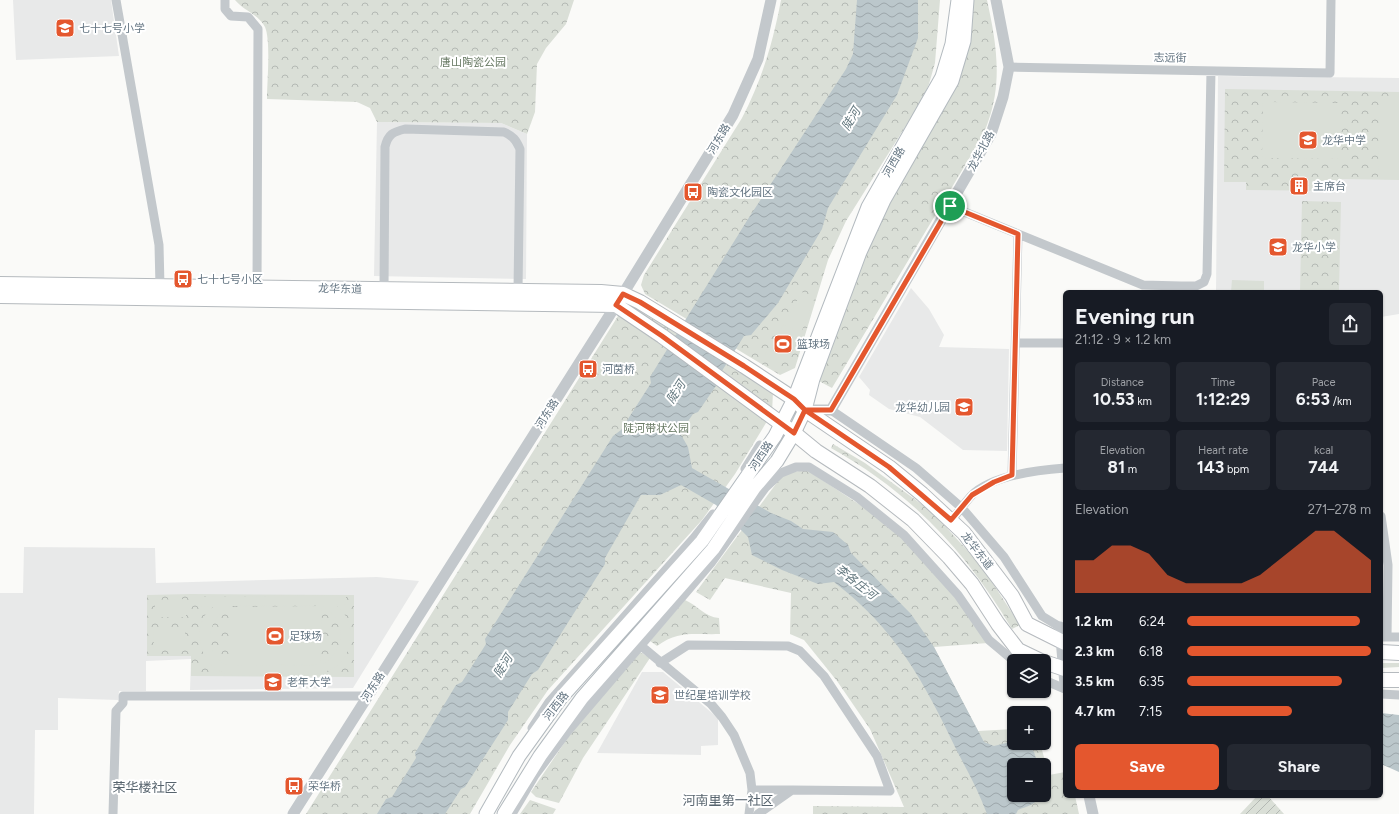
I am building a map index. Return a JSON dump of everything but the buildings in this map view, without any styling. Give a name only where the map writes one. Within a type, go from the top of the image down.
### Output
[{"type":"main road","name":"河西路","points":[[504,814],[540,756],[582,698],[729,533],[750,484],[794,399],[868,207],[942,77],[952,44],[958,0]]},
{"type":"main road","name":"河西路","points":[[486,814],[519,756],[560,699],[702,541],[712,521],[750,484],[777,461],[794,433],[805,410],[813,378],[860,252],[884,200],[952,81],[964,42],[967,0]]},
{"type":"main road","name":"龙华东道","points":[[0,284],[518,290],[620,299],[672,322],[744,366],[794,399],[805,410],[889,467],[964,533],[1012,596],[1028,624],[1062,635]]},
{"type":"main road","name":"龙华东道","points":[[0,296],[620,299]]},
{"type":"main road","points":[[620,299],[662,336],[794,433],[816,452],[870,486],[913,520],[949,557],[972,584],[998,624],[1018,650],[1026,654]]},
{"type":"main road","points":[[1383,652],[1399,653]]},
{"type":"main road","points":[[1051,664],[1063,669]]},
{"type":"main road","points":[[1383,680],[1399,680]]},
{"type":"street","points":[[116,0],[159,245],[160,286]]},
{"type":"street","points":[[225,0],[224,9],[231,16],[248,17],[258,29],[257,288]]},
{"type":"street","name":"河东路","points":[[293,814],[620,299],[733,115],[758,59],[771,0]]},
{"type":"street","name":"龙华北路","points":[[831,410],[991,134],[1003,97],[1009,67],[996,0]]},
{"type":"street","name":"志远街","points":[[1009,67],[1330,73],[1331,0]]},
{"type":"street","points":[[950,206],[1143,286],[1181,289],[1196,286],[1204,282],[1207,274],[1211,71]]},
{"type":"street","points":[[384,289],[385,147],[388,137],[393,132],[405,129],[504,132],[512,135],[517,142],[520,149],[518,290]]},
{"type":"street","points":[[1012,475],[1018,234]]},
{"type":"street","points":[[1016,343],[1063,343]]},
{"type":"street","points":[[805,410],[831,410],[916,468],[962,508],[1004,556],[1042,616],[1062,635],[1063,652]]},
{"type":"street","points":[[750,484],[760,445]]},
{"type":"street","points":[[750,484],[796,467],[809,467],[857,498],[904,535],[958,594],[989,640],[1007,655]]},
{"type":"street","points":[[951,520],[972,495],[994,482],[1012,475],[1063,468]]},
{"type":"street","points":[[482,814],[511,762],[549,702],[712,521]]},
{"type":"street","points":[[1383,530],[1388,565],[1384,637],[1399,637]]},
{"type":"street","points":[[512,814],[535,775],[567,732],[711,563],[729,533]]},
{"type":"street","points":[[640,645],[711,704],[734,735],[750,773],[752,790],[749,814]]},
{"type":"street","points":[[660,663],[688,645],[788,646],[800,651],[824,676],[853,718],[877,756],[890,791],[752,790]]},
{"type":"street","points":[[1051,683],[1063,688]]},
{"type":"street","points":[[1383,694],[1399,695]]},
{"type":"street","points":[[113,814],[116,711],[123,703],[123,696],[367,696]]},
{"type":"street","points":[[758,814],[792,790]]},
{"type":"street","points":[[1089,798],[1093,814]]},
{"type":"shaded area","name":"七十七号小学","points":[[13,0],[111,0],[119,56],[16,60]]},
{"type":"shaded area","name":"龙华中学","points":[[1218,76],[1399,78],[1399,314],[1383,317],[1383,290],[1216,290]]},
{"type":"shaded area","points":[[377,122],[501,123],[527,134],[526,279],[374,276]]},
{"type":"shaded area","points":[[911,288],[929,309],[944,335],[939,347],[1009,349],[1007,451],[963,450],[920,417],[889,409],[869,395],[870,390],[859,377]]},
{"type":"shaded area","name":"老年大学","points":[[24,547],[155,548],[156,583],[377,577],[419,581],[353,688],[190,690],[191,659],[146,661],[146,691],[119,691],[118,700],[58,698],[58,730],[35,730],[34,814],[0,814],[0,593],[23,593]]},
{"type":"shaded area","name":"世纪星培训学校","points":[[642,672],[663,672],[718,718],[718,745],[701,746],[701,755],[597,753]]},
{"type":"green space","name":"唐山陶瓷公园","points":[[235,0],[574,0],[566,24],[546,48],[537,64],[535,112],[527,134],[501,123],[377,122],[370,108],[357,102],[267,99],[267,33],[265,27],[259,19],[238,4]]},
{"type":"green space","points":[[781,0],[940,0],[935,63],[929,84],[922,100],[846,221],[828,260],[795,368],[780,375],[645,294],[641,285],[644,275],[742,118],[749,104],[766,60]]},
{"type":"green space","points":[[971,0],[987,0],[995,46],[997,76],[993,107],[987,126],[832,388],[817,380],[881,212],[936,122],[946,101]]},
{"type":"green space","points":[[1225,89],[1399,92],[1399,180],[1340,179],[1340,191],[1246,190],[1246,182],[1224,182]]},
{"type":"green space","points":[[1379,96],[1399,96],[1399,177],[1378,177]]},
{"type":"green space","points":[[1263,102],[1341,103],[1341,159],[1262,158]]},
{"type":"green space","points":[[1302,201],[1341,202],[1339,290],[1300,290]]},
{"type":"green space","points":[[1232,280],[1264,281],[1264,290],[1231,290]]},
{"type":"green space","name":"篮球场","points":[[802,292],[814,300],[801,333],[785,321]]},
{"type":"green space","name":"陡河带状公园","points":[[629,310],[640,311],[773,392],[772,413],[735,474],[702,520],[548,690],[510,745],[470,814],[306,814],[618,316]]},
{"type":"green space","name":"篮球场","points":[[784,324],[801,334],[781,364],[765,354]]},
{"type":"green space","points":[[833,444],[865,463],[931,511],[968,551],[988,576],[1020,625],[1012,629],[994,600],[975,574],[934,526],[911,504],[886,484],[860,465],[831,448]]},
{"type":"green space","points":[[807,470],[880,518],[908,542],[959,599],[988,643],[934,647],[978,731],[1007,729],[1007,750],[1042,750],[1044,758],[1007,758],[1007,802],[1051,802],[1051,775],[1063,772],[1063,798],[1075,798],[1079,814],[813,814],[813,806],[904,807],[870,729],[837,681],[804,640],[790,634],[791,593],[725,578],[710,600],[696,592],[784,473]]},
{"type":"green space","points":[[147,595],[354,595],[354,677],[191,676],[191,656],[147,656]]},
{"type":"green space","points":[[346,595],[346,604],[336,605],[346,616],[349,625],[350,640],[347,652],[342,662],[334,668],[315,674],[236,676],[222,672],[217,670],[209,662],[204,655],[201,646],[200,629],[202,620],[213,607],[199,606],[199,597]],"holes":[[[320,605],[329,610],[336,618],[341,635],[336,652],[330,659],[321,665],[232,666],[320,664],[322,607],[319,606],[231,607],[229,608],[229,665],[231,666],[221,662],[211,647],[210,638],[216,619],[222,611],[231,606]]]},
{"type":"green space","points":[[186,599],[186,617],[155,617],[155,600]]},
{"type":"green space","points":[[685,600],[705,613],[719,618],[720,634],[680,635],[657,646],[650,641]]},
{"type":"green space","points":[[153,630],[185,630],[185,647],[154,647]]},
{"type":"green space","points":[[640,652],[650,658],[583,758],[559,803],[536,797],[531,792],[571,733]]},
{"type":"green space","points":[[1383,663],[1399,663],[1399,667],[1383,668]]},
{"type":"green space","points":[[1255,798],[1270,798],[1284,814],[1240,814]]},
{"type":"green space","points":[[530,800],[556,809],[553,814],[520,814]]},
{"type":"water","points":[[857,0],[918,0],[918,38],[897,95],[828,208],[822,229],[778,303],[751,335],[744,336],[720,374],[720,380],[698,412],[693,414],[680,433],[688,447],[692,468],[771,513],[791,521],[803,529],[833,532],[848,545],[851,553],[911,614],[934,647],[984,742],[994,746],[1007,743],[1007,750],[1032,750],[1034,752],[1036,758],[1007,758],[1007,802],[1036,802],[1018,810],[1016,814],[987,814],[973,782],[933,702],[906,658],[875,619],[856,600],[834,582],[818,584],[782,570],[752,555],[748,537],[716,505],[681,485],[660,495],[641,495],[605,558],[605,564],[538,670],[532,674],[508,712],[508,720],[465,787],[461,789],[445,814],[377,814],[386,799],[392,797],[416,758],[415,753],[456,685],[462,682],[486,644],[485,639],[613,436],[621,430],[651,383],[650,377],[748,219],[846,69],[853,54]]},
{"type":"water","points":[[1383,713],[1399,715],[1399,772],[1383,765]]},
{"type":"place","name":"七十七号小学","points":[[65,28]]},
{"type":"place","name":"龙华中学","points":[[1308,140]]},
{"type":"place","name":"主席台","points":[[1299,186]]},
{"type":"place","name":"陶瓷文化园区","points":[[693,192]]},
{"type":"place","name":"龙华小学","points":[[1278,247]]},
{"type":"place","name":"七十七号小区","points":[[183,279]]},
{"type":"place","name":"篮球场","points":[[783,344]]},
{"type":"place","name":"河茵桥","points":[[588,369]]},
{"type":"place","name":"龙华幼儿园","points":[[964,407]]},
{"type":"place","name":"足球场","points":[[275,636]]},
{"type":"place","name":"老年大学","points":[[273,682]]},
{"type":"place","name":"世纪星培训学校","points":[[660,695]]},
{"type":"place","name":"荣华桥","points":[[294,786]]},
{"type":"district","name":"荣华楼社区","points":[[145,787]]},
{"type":"district","name":"河南里第一社区","points":[[728,800]]},
{"type":"route","points":[[950,206],[831,410],[805,410],[794,399],[744,366],[640,302],[623,294],[616,305],[662,336],[794,433],[805,410],[889,467],[951,520],[972,495],[994,482],[1012,475],[1018,234],[950,206]]},
{"type":"water label","name":"陡河","points":[[851,119]]},
{"type":"water label","name":"陡河","points":[[676,392]]},
{"type":"water label","name":"李各庄河","points":[[856,582]]},
{"type":"water label","name":"陡河","points":[[503,666]]}]
